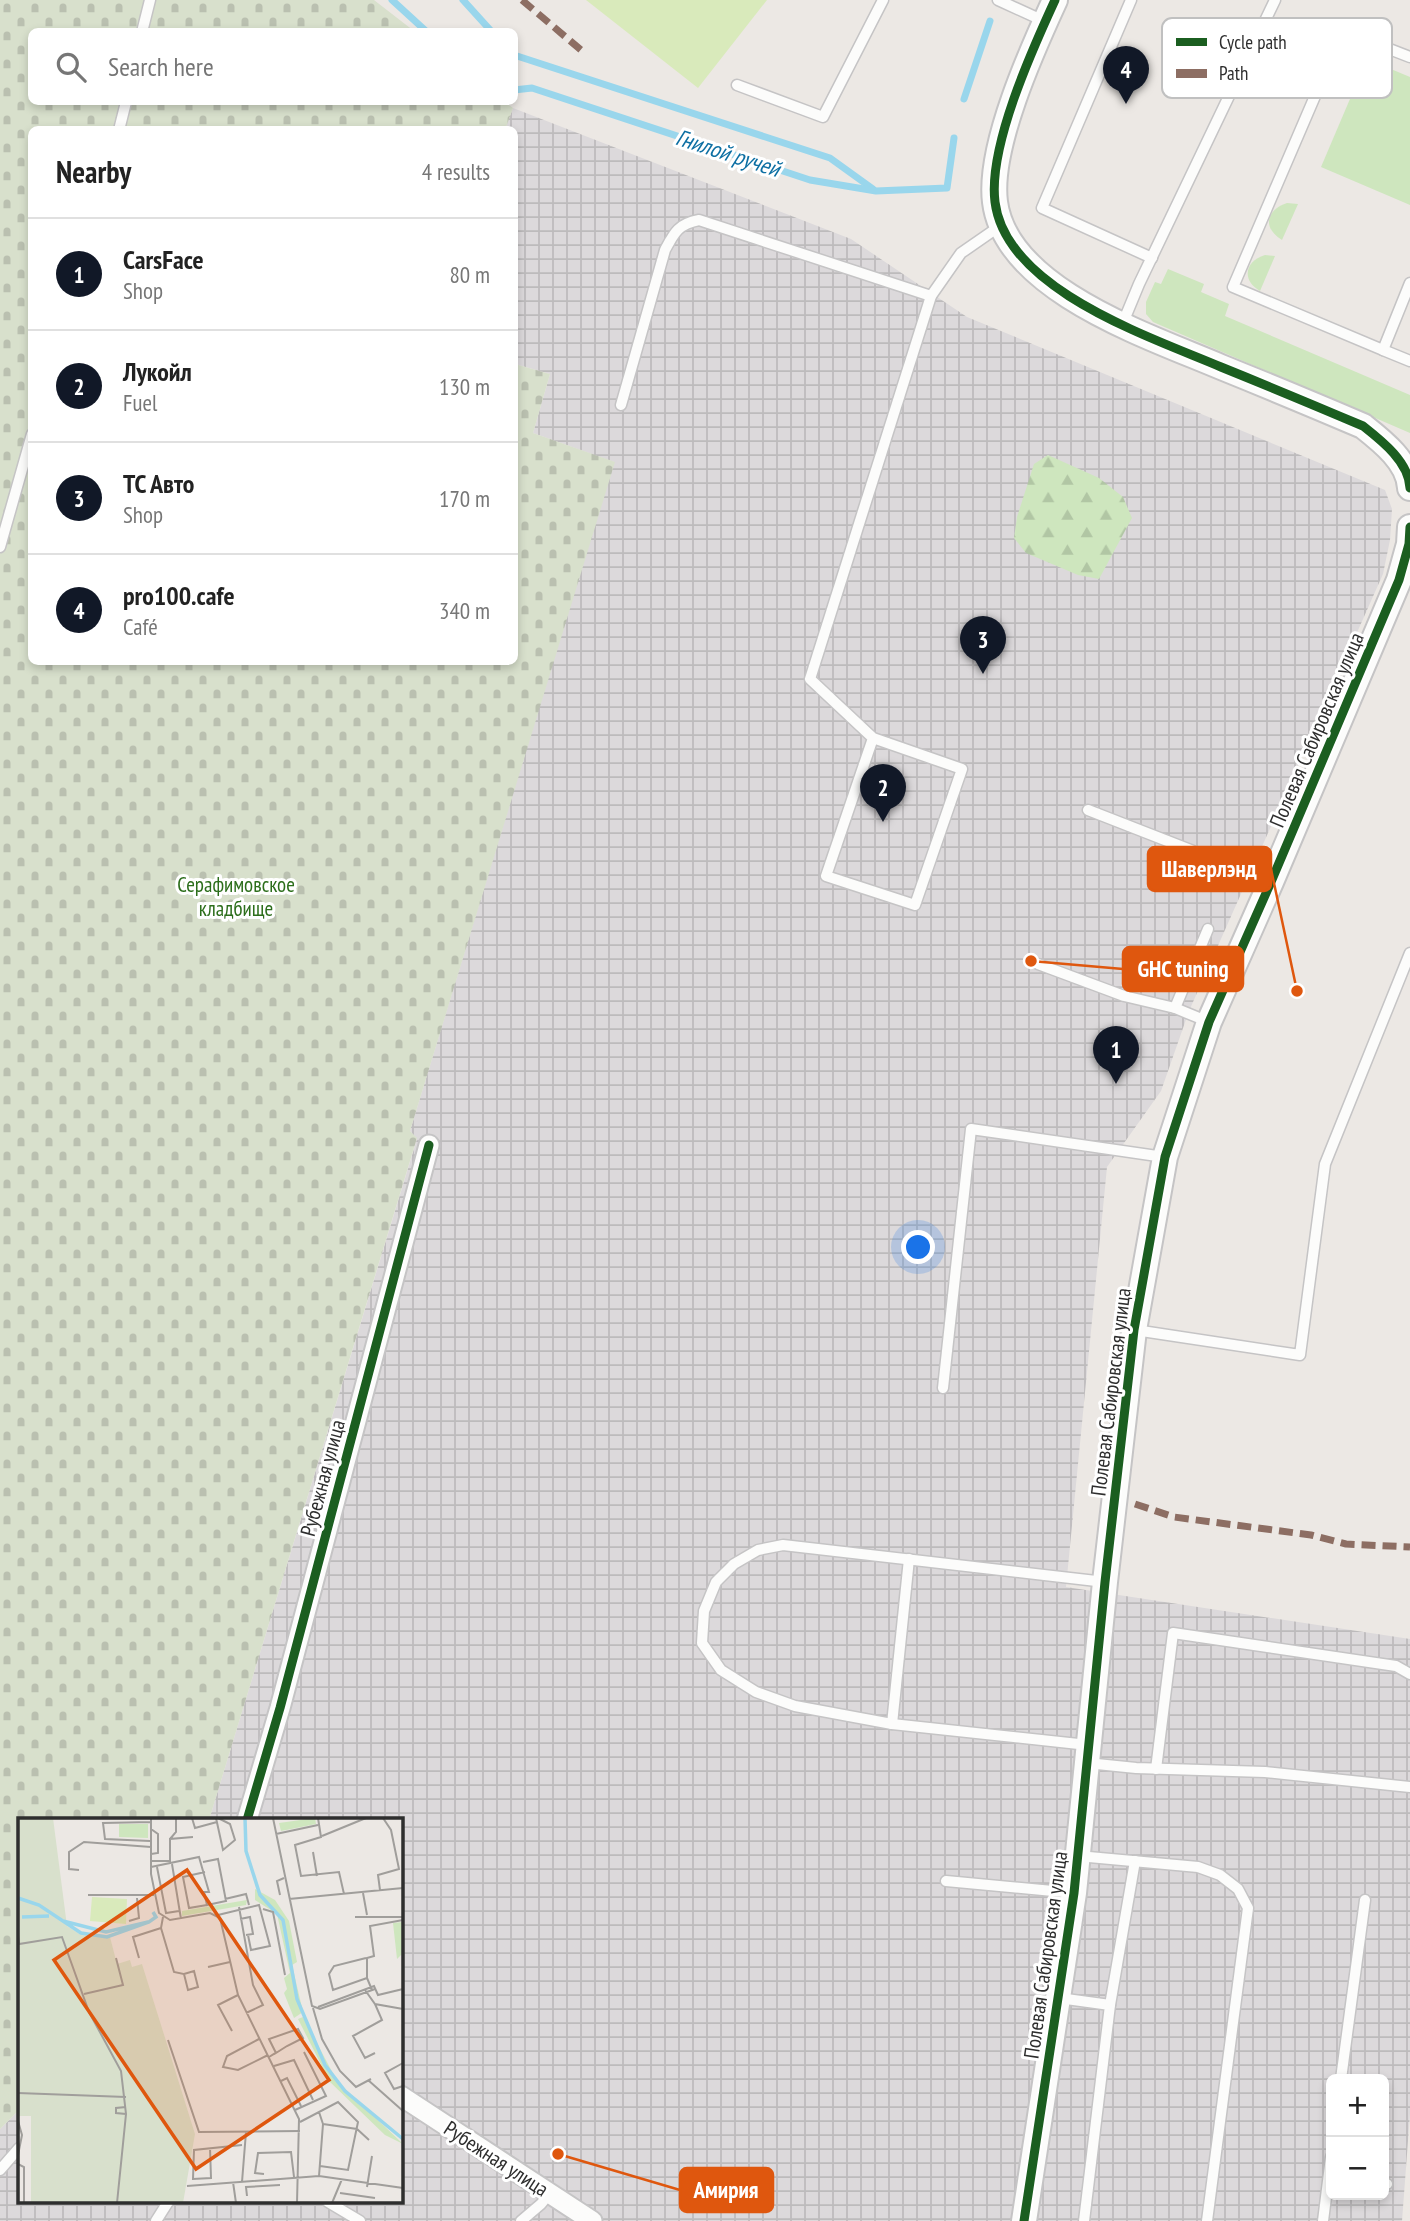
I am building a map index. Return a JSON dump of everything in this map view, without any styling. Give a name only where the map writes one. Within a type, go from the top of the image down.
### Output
[{"type":"street","points":[[1050,11],[999,144],[995,201],[1000,226],[1018,252],[1042,276],[1072,299],[1122,325],[1363,426],[1391,449],[1410,480],[1410,488]]},
{"type":"street","name":"Полевая Сабировская улица","points":[[1024,2221],[1074,1893],[1105,1581],[1134,1330],[1165,1157],[1209,1022],[1399,580],[1409,544],[1410,527]]},
{"type":"street","name":"Рубежная улица","points":[[248,1818],[280,1708],[429,1145]]},
{"type":"street","name":"Рубежная улица","points":[[402,2097],[592,2221]]},
{"type":"lane","points":[[143,28],[150,0]]},
{"type":"lane","points":[[737,85],[823,117],[883,0]]},
{"type":"lane","points":[[998,0],[1050,11]]},
{"type":"lane","points":[[1131,0],[1042,208],[1152,258]]},
{"type":"lane","points":[[1267,18],[1276,0]]},
{"type":"lane","points":[[1392,50],[1410,57]]},
{"type":"lane","points":[[1122,325],[1229,98]]},
{"type":"lane","points":[[1314,98],[1233,288],[1410,361]]},
{"type":"lane","points":[[120,126],[125,105]]},
{"type":"lane","points":[[621,405],[665,250],[674,233],[685,223],[699,220],[931,296]]},
{"type":"lane","points":[[873,738],[826,876],[915,905],[962,769],[873,738],[810,679],[931,296],[961,253],[1000,226]]},
{"type":"lane","points":[[1383,350],[1410,283]]},
{"type":"lane","points":[[0,547],[28,448]]},
{"type":"lane","points":[[1088,810],[1271,882]]},
{"type":"lane","points":[[1175,1008],[1208,929]]},
{"type":"lane","points":[[1134,1330],[1300,1355],[1325,1164],[1410,953]]},
{"type":"lane","points":[[1038,964],[1124,996],[1175,1008],[1209,1022]]},
{"type":"lane","points":[[943,1388],[971,1129],[1165,1157]]},
{"type":"lane","points":[[1105,1581],[783,1545],[758,1550],[734,1564],[716,1582],[704,1611],[702,1643],[721,1670],[756,1692],[795,1706],[1088,1754],[1156,1769],[1265,1772],[1410,1787]]},
{"type":"lane","points":[[892,1724],[909,1559]]},
{"type":"lane","points":[[1156,1769],[1173,1633],[1396,1666],[1410,1674]]},
{"type":"lane","points":[[1077,1856],[1198,1867],[1220,1875],[1238,1889],[1248,1908],[1207,2221]]},
{"type":"lane","points":[[1084,2221],[1110,2005],[1135,1861]]},
{"type":"lane","points":[[946,1881],[1074,1893]]},
{"type":"lane","points":[[1342,2074],[1365,1900]]},
{"type":"lane","points":[[1059,1997],[1110,2005]]},
{"type":"lane","points":[[0,2170],[18,2149]]},
{"type":"lane","points":[[521,2221],[549,2194]]},
{"type":"lane","points":[[1323,2221],[1326,2200]]},
{"type":"lane","points":[[156,2221],[167,2204]]},
{"type":"lane","points":[[331,2204],[360,2221]]},
{"type":"shaded area","points":[[513,108],[851,239],[967,317],[1385,490],[1392,509],[1390,540],[1383,574],[1189,1011],[1161,1091],[1107,1167],[1066,1587],[1410,1639],[1410,2114],[1402,2221],[0,2221],[0,2129],[18,2111],[18,2204],[402,2204],[402,1818],[210,1818],[417,1139],[410,1131],[614,462],[533,433],[550,374],[518,365],[518,126],[506,126]]},
{"type":"green space","name":"Серафимовское кладбище","points":[[0,0],[374,0],[410,28],[28,28],[28,105],[509,105],[513,108],[506,126],[28,126],[28,665],[518,665],[518,365],[550,374],[533,433],[615,462],[410,1131],[417,1138],[210,1818],[18,1818],[18,2111],[0,2129]]},
{"type":"green space","points":[[586,0],[767,0],[698,88]]},
{"type":"green space","points":[[1392,69],[1410,77],[1410,205],[1321,167],[1350,98],[1392,98]]},
{"type":"green space","points":[[1287,203],[1298,204],[1282,240],[1271,230],[1269,220],[1275,210]]},
{"type":"green space","points":[[1265,255],[1275,256],[1260,291],[1250,282],[1248,271],[1253,262]]},
{"type":"green space","points":[[1168,269],[1204,284],[1201,292],[1229,304],[1225,316],[1410,395],[1410,433],[1153,322],[1146,314],[1146,302],[1155,282],[1161,284]]},
{"type":"green space","points":[[1048,455],[1099,478],[1123,497],[1132,518],[1099,579],[1078,575],[1026,553],[1014,538],[1017,517],[1034,464]]},
{"type":"waterway","name":"Гнилой ручей","points":[[392,0],[423,28]]},
{"type":"waterway","points":[[463,0],[488,28]]},
{"type":"waterway","points":[[964,99],[990,21]]},
{"type":"waterway","points":[[518,56],[830,158],[873,189]]},
{"type":"waterway","name":"Гнилой ручей","points":[[518,90],[532,88],[810,180],[876,191],[947,188],[954,138]]},
{"type":"marked path","points":[[522,0],[581,50]]},
{"type":"marked path","points":[[1135,1504],[1174,1517],[1311,1535],[1346,1544],[1410,1547]]},
{"type":"cycle path","points":[[1055,0],[1014,99],[998,154],[995,180],[995,202],[1005,233],[1025,261],[1053,285],[1122,325],[1363,426],[1400,461],[1410,488]]},
{"type":"cycle path","points":[[1024,2221],[1074,1893],[1105,1582],[1134,1330],[1165,1157],[1209,1022],[1399,580],[1409,544],[1410,527]]},
{"type":"cycle path","points":[[248,1818],[280,1708],[429,1145]]},
{"type":"place","name":"pro100.cafe","points":[[1126,104]]},
{"type":"place","name":"ТС Авто","points":[[983,674]]},
{"type":"place","name":"Лукойл","points":[[883,822]]},
{"type":"place","name":"GHC tuning","points":[[1031,961]]},
{"type":"place","name":"Шаверлэнд","points":[[1297,991]]},
{"type":"place","name":"CarsFace","points":[[1116,1084]]},
{"type":"place","name":"Амирия","points":[[558,2154]]}]
